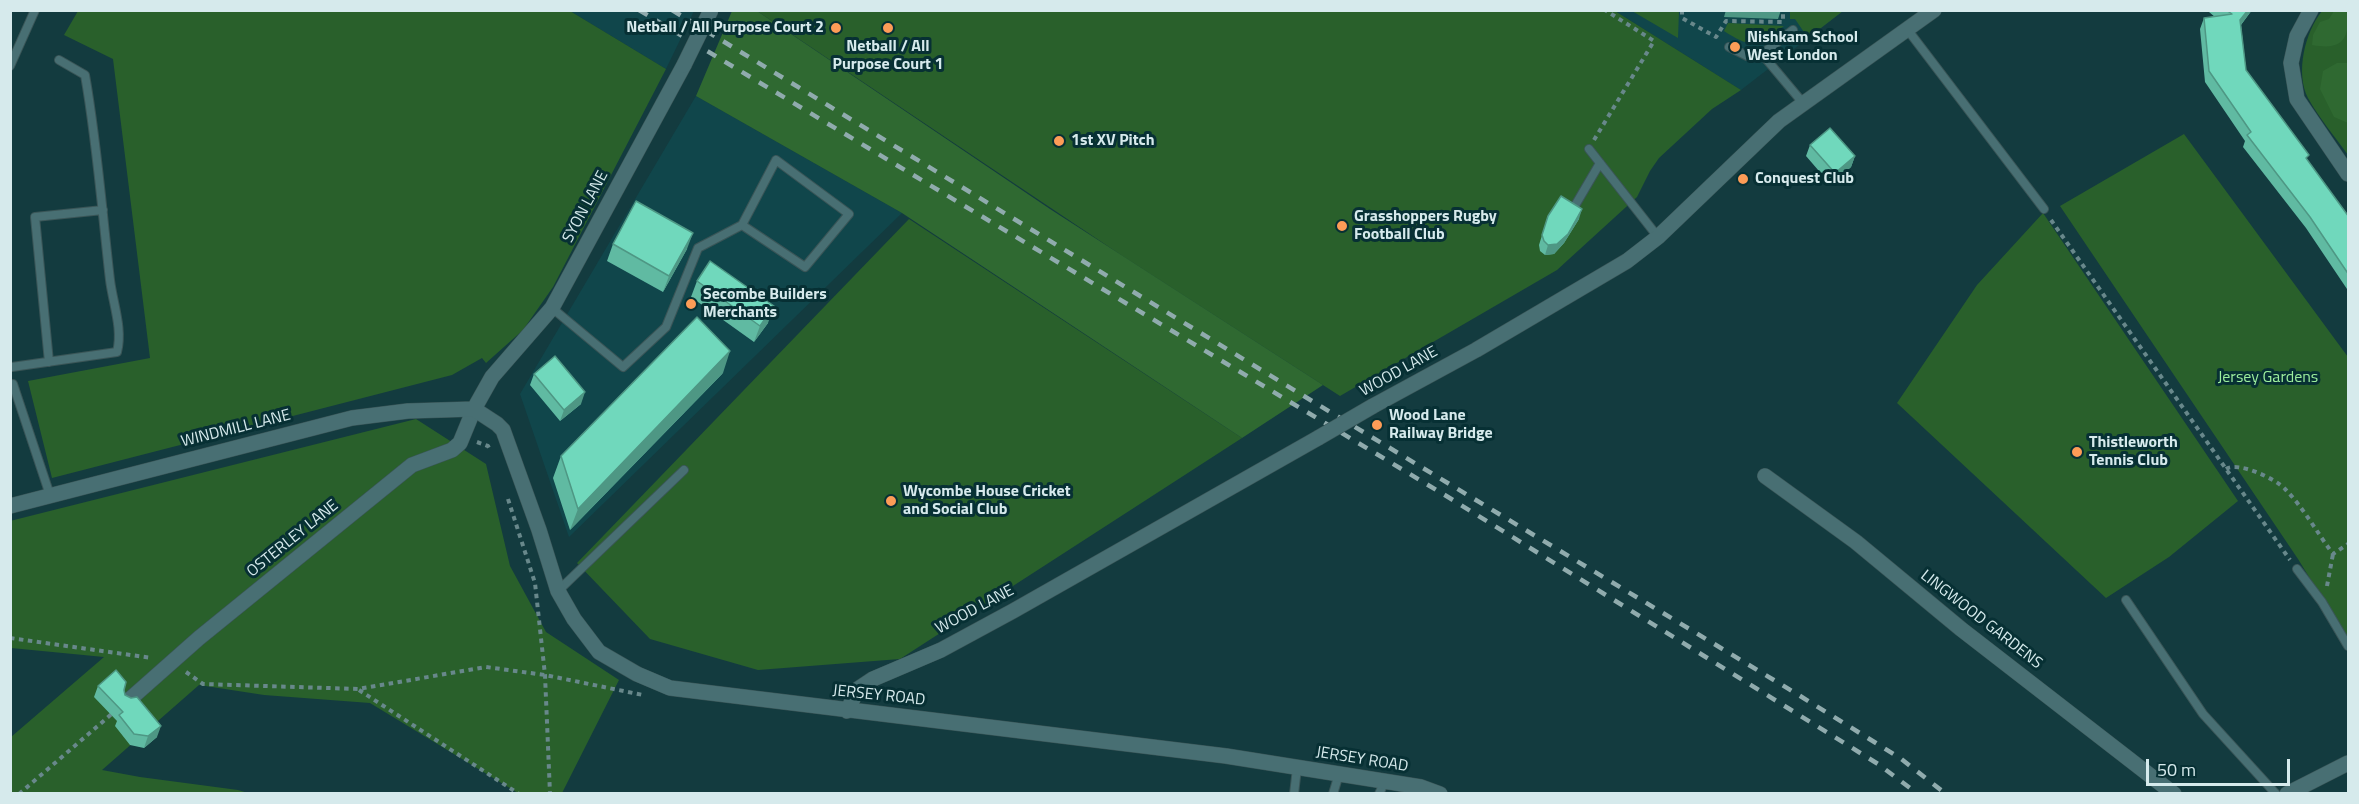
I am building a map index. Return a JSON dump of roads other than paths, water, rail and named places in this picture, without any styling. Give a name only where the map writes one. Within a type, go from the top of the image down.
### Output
[{"type":"street","name":"SYON LANE","points":[[474,409],[498,370],[552,308],[711,10]]},
{"type":"street","name":"WOOD LANE","points":[[847,711],[858,689],[873,679],[941,650],[995,621],[1476,350],[1628,261],[1658,237],[1779,121],[1934,10]]},
{"type":"street","points":[[2312,10],[2296,36],[2291,63],[2297,99],[2349,174]]},
{"type":"street","name":"OSTERLEY LANE","points":[[129,700],[173,661],[412,465],[452,450],[463,437],[474,409]]},
{"type":"street","name":"WINDMILL LANE","points":[[10,506],[352,418],[408,411],[474,409]]},
{"type":"street","name":"JERSEY ROAD","points":[[474,409],[497,423],[503,430],[558,591],[574,619],[599,652],[637,674],[670,688],[1076,737],[1340,774],[1382,788],[1421,787],[1440,794]]},
{"type":"street","name":"LINGWOOD GARDENS","points":[[1765,476],[1856,542],[1961,629],[2174,794]]},
{"type":"street","points":[[2291,793],[2349,763]]},
{"type":"lane","points":[[10,66],[35,10]]},
{"type":"lane","points":[[1907,29],[2044,209]]},
{"type":"lane","points":[[1730,47],[1747,56],[1762,54],[1793,30]]},
{"type":"lane","points":[[1762,54],[1803,103]]},
{"type":"lane","points":[[12,367],[117,352],[121,337],[113,302],[92,113],[85,75],[59,60]]},
{"type":"lane","points":[[1589,149],[1658,237]]},
{"type":"lane","points":[[552,308],[623,367],[666,327],[698,248],[742,225],[776,160],[849,214],[805,267],[742,225]]},
{"type":"lane","points":[[1573,209],[1600,163]]},
{"type":"lane","points":[[49,362],[35,217],[103,210]]},
{"type":"lane","points":[[13,384],[50,495]]},
{"type":"lane","points":[[558,591],[684,470]]},
{"type":"lane","points":[[2297,569],[2322,602],[2349,646]]},
{"type":"lane","points":[[2126,600],[2203,714],[2276,794]]},
{"type":"lane","points":[[1294,794],[1297,768]]},
{"type":"lane","points":[[1333,794],[1340,774]]},
{"type":"railway","points":[[639,10],[1448,497],[1878,764],[1918,794]]},
{"type":"railway","points":[[672,10],[1797,694],[1900,758],[1946,794]]},
{"type":"place","name":"Netball / All Purpose Court 2","points":[[836,28]]},
{"type":"place","name":"Netball / All Purpose Court 1","points":[[888,28]]},
{"type":"place","name":"Nishkam School West London","points":[[1735,47]]},
{"type":"place","name":"1st XV Pitch","points":[[1059,141]]},
{"type":"place","name":"Conquest Club","points":[[1743,179]]},
{"type":"place","name":"Grasshoppers Rugby Football Club","points":[[1342,226]]},
{"type":"place","name":"Secombe Builders Merchants","points":[[691,304]]},
{"type":"place","name":"Wood Lane Railway Bridge","points":[[1377,425]]},
{"type":"place","name":"Thistleworth Tennis Club","points":[[2077,452]]},
{"type":"place","name":"Wycombe House Cricket and Social Club","points":[[891,501]]},
{"type":"park label","name":"Jersey Gardens","points":[[2268,378]]}]
